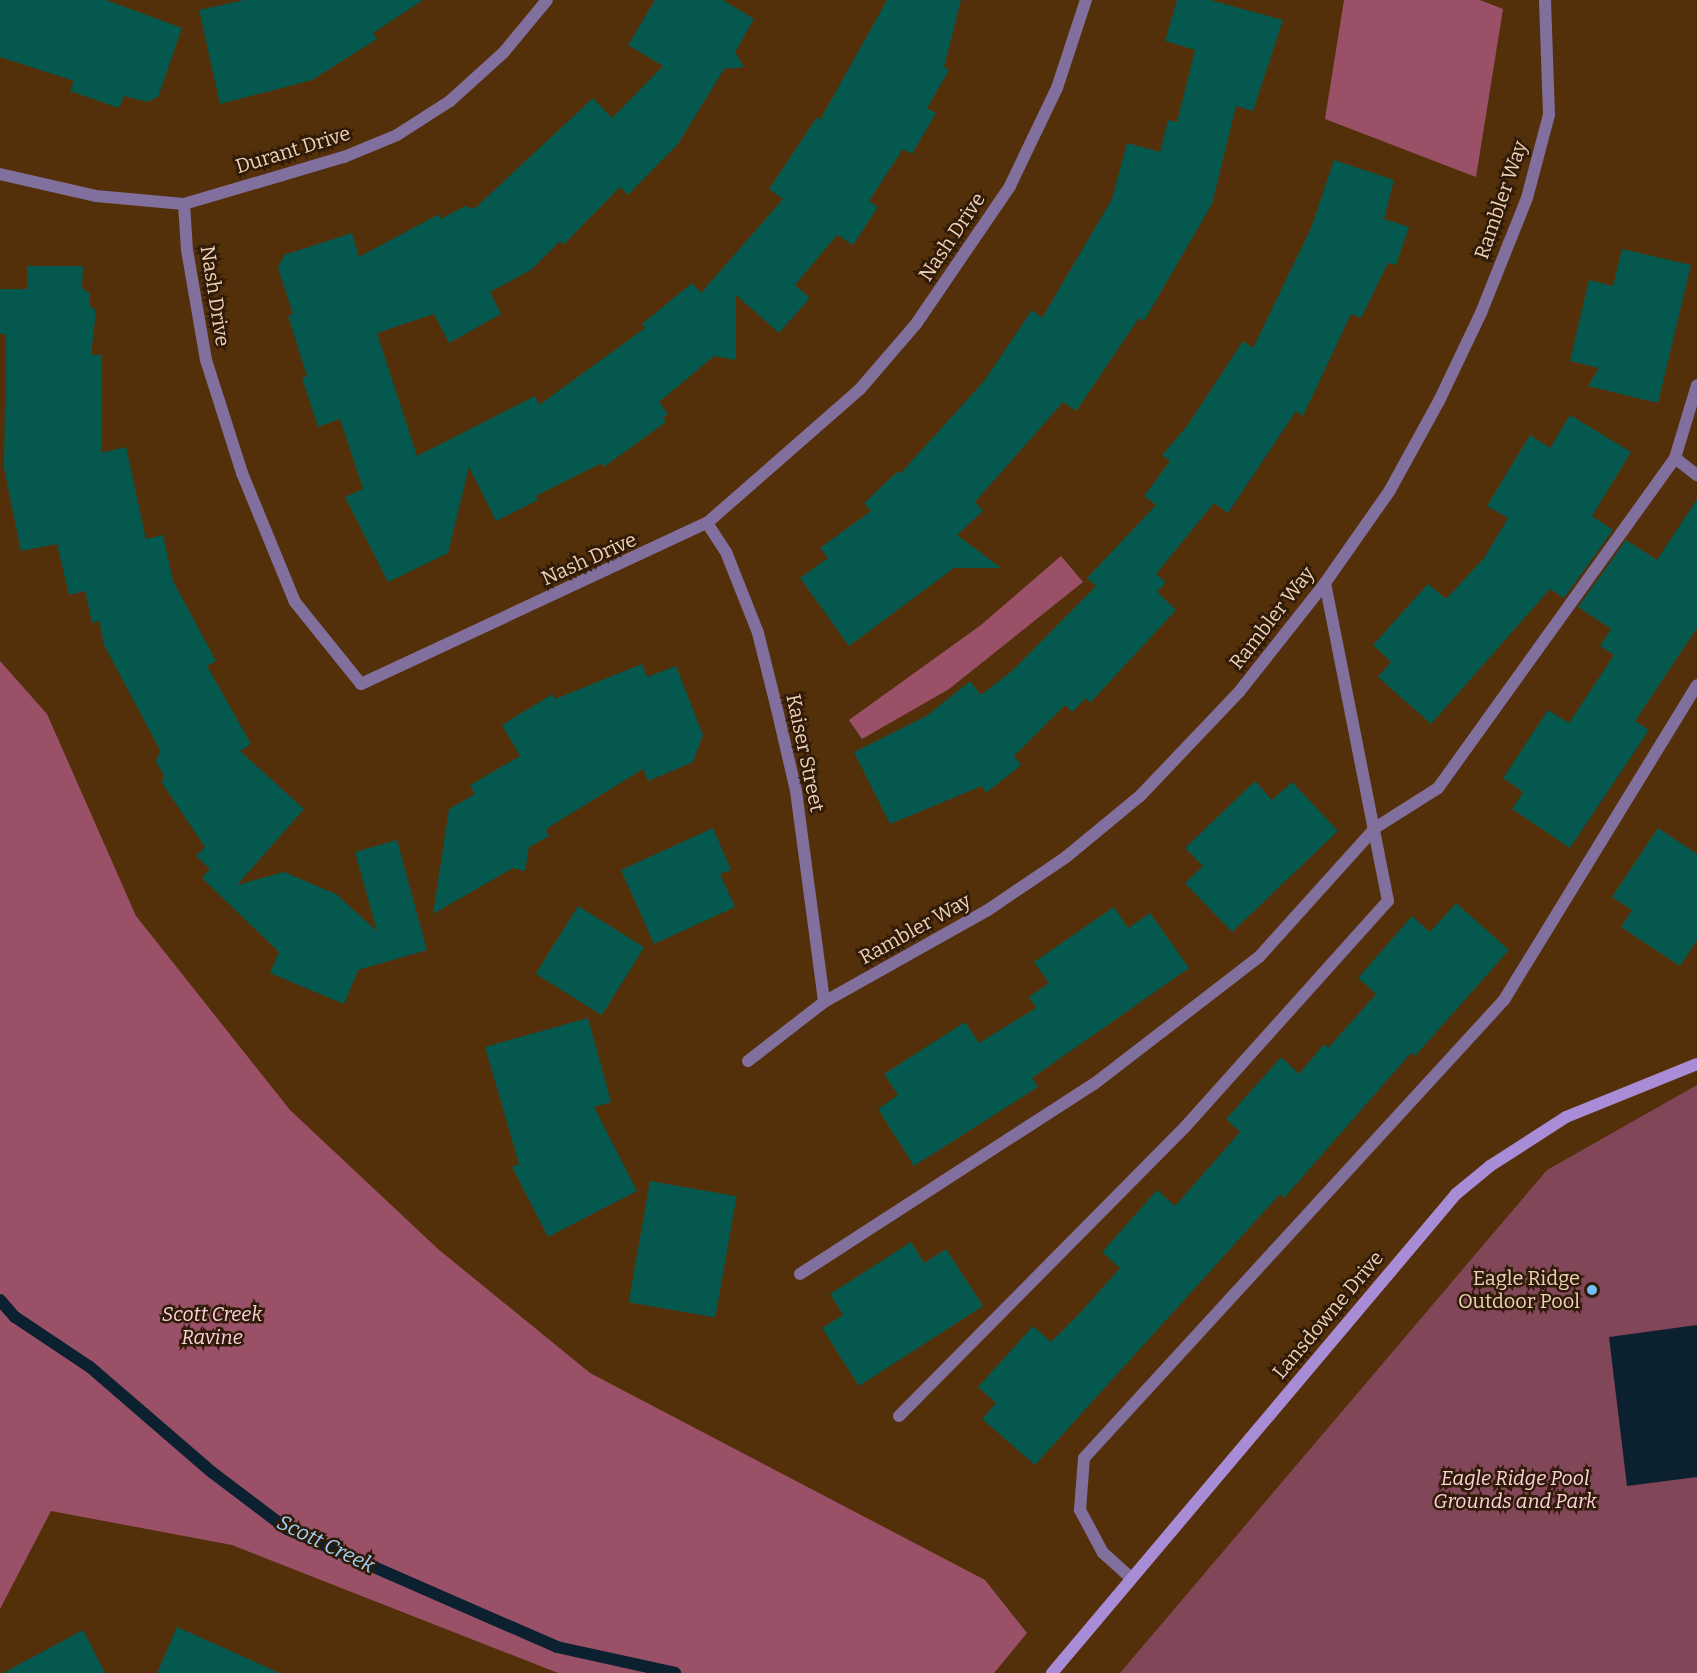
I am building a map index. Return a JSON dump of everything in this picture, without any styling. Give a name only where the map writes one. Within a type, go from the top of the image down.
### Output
[{"type":"street","name":"Durant Drive","points":[[0,174],[96,196],[184,204],[344,157],[398,135],[450,101],[504,52],[547,0]]},
{"type":"street","name":"Nash Drive","points":[[184,204],[187,250],[206,360],[242,473],[295,602],[361,684],[652,552],[707,523],[860,389],[916,324],[1010,186],[1057,88],[1086,0]]},
{"type":"street","name":"Rambler Way","points":[[748,1061],[825,1002],[988,910],[1066,857],[1140,796],[1239,692],[1325,583],[1390,490],[1439,401],[1481,312],[1527,198],[1549,115],[1545,0]]},
{"type":"street","points":[[800,1274],[1094,1084],[1259,957],[1375,828],[1438,788],[1675,458],[1697,385]]},
{"type":"street","points":[[1675,458],[1697,475]]},
{"type":"street","name":"Kaiser Street","points":[[707,523],[726,552],[758,633],[776,705],[796,791],[825,1002]]},
{"type":"street","points":[[899,1416],[1185,1126],[1388,901],[1325,583]]},
{"type":"street","points":[[1131,1578],[1102,1552],[1080,1510],[1084,1458],[1504,1000],[1696,687]]},
{"type":"street","name":"Lansdowne Drive","points":[[1052,1673],[1456,1194],[1490,1166],[1566,1117],[1697,1064]]},
{"type":"green space","points":[[1344,0],[1480,0],[1503,9],[1476,177],[1325,119]]},
{"type":"green space","points":[[1061,556],[1083,582],[949,689],[862,739],[849,720],[981,625]]},
{"type":"green space","name":"Scott Creek Ravine","points":[[0,661],[47,714],[136,916],[290,1110],[438,1249],[590,1373],[985,1580],[1027,1633],[994,1673],[558,1673],[232,1545],[51,1511],[0,1609]]},
{"type":"green space","name":"Eagle Ridge Pool Grounds and Park","points":[[1697,1085],[1697,1673],[1120,1673],[1547,1170]]},
{"type":"water","points":[[1697,1325],[1697,1477],[1627,1486],[1609,1337]]},
{"type":"building","points":[[0,0],[106,0],[182,28],[158,97],[147,102],[124,96],[119,108],[70,91],[74,81],[0,57]]},
{"type":"building","points":[[244,0],[423,0],[373,33],[377,39],[312,80],[220,104],[199,10]]},
{"type":"building","points":[[655,0],[723,0],[754,19],[735,52],[744,67],[724,69],[678,144],[628,195],[620,187],[563,245],[560,241],[531,270],[490,292],[501,314],[449,343],[434,314],[377,333],[417,456],[535,396],[539,405],[645,328],[642,324],[692,283],[701,293],[783,199],[769,189],[817,117],[820,120],[887,0],[961,0],[944,67],[949,70],[927,108],[936,113],[912,154],[903,149],[869,201],[878,207],[853,245],[837,235],[795,285],[810,298],[779,333],[736,295],[736,360],[714,356],[659,402],[668,414],[663,417],[666,422],[604,467],[602,463],[536,496],[538,500],[496,521],[469,467],[448,553],[388,582],[345,497],[363,489],[340,419],[318,427],[302,378],[307,376],[288,316],[293,314],[278,268],[284,255],[352,233],[359,257],[439,214],[441,219],[465,206],[474,209],[593,98],[612,118],[663,66],[628,45]]},
{"type":"building","points":[[1177,0],[1210,0],[1283,20],[1253,111],[1236,106],[1212,204],[1144,321],[1139,318],[1076,411],[1063,402],[975,502],[983,511],[957,535],[1001,568],[954,568],[849,646],[800,578],[828,558],[820,548],[871,511],[864,503],[898,471],[900,474],[984,381],[1032,310],[1042,318],[1112,199],[1127,143],[1160,152],[1168,120],[1177,122],[1195,50],[1165,41]]},
{"type":"building","points":[[1334,160],[1394,180],[1384,219],[1409,227],[1396,265],[1388,263],[1361,318],[1351,314],[1303,416],[1296,411],[1228,513],[1214,503],[1156,574],[1166,582],[1157,592],[1176,610],[1090,703],[1086,698],[1072,712],[1065,705],[1014,756],[1021,765],[986,793],[982,786],[890,824],[854,752],[928,715],[970,681],[981,695],[1013,670],[1096,586],[1087,578],[1156,505],[1144,496],[1170,461],[1162,455],[1187,426],[1243,341],[1253,348],[1311,228]]},
{"type":"building","points":[[1622,249],[1691,265],[1658,403],[1588,386],[1599,368],[1570,361],[1589,280],[1613,286]]},
{"type":"building","points":[[27,266],[83,266],[82,288],[90,294],[90,306],[96,311],[91,355],[102,355],[101,453],[126,447],[146,539],[163,535],[173,581],[216,661],[207,666],[251,744],[240,751],[304,809],[237,885],[284,872],[336,894],[377,931],[355,852],[397,840],[427,950],[358,970],[344,1004],[270,973],[279,952],[202,878],[210,869],[196,856],[205,847],[162,783],[164,775],[156,762],[160,750],[104,645],[99,621],[92,623],[85,591],[69,595],[57,544],[21,551],[4,468],[6,334],[0,334],[0,289],[27,289]]},
{"type":"building","points":[[1570,415],[1631,452],[1592,516],[1613,530],[1564,598],[1550,589],[1431,724],[1378,677],[1391,662],[1373,645],[1428,584],[1446,599],[1484,558],[1508,518],[1487,506],[1530,435],[1550,448]]},
{"type":"building","points":[[1697,499],[1697,628],[1635,721],[1649,730],[1570,848],[1512,809],[1523,792],[1503,778],[1548,710],[1569,723],[1614,655],[1600,646],[1611,629],[1578,607],[1626,540],[1657,560]]},
{"type":"building","points":[[642,664],[647,677],[676,666],[703,735],[693,762],[648,781],[643,769],[546,829],[549,836],[529,847],[525,871],[513,868],[433,914],[449,809],[475,794],[470,785],[520,756],[502,725],[553,694],[555,699]]},
{"type":"building","points":[[1255,781],[1272,800],[1292,782],[1338,831],[1232,932],[1185,883],[1203,866],[1185,848]]},
{"type":"building","points":[[713,828],[731,870],[720,874],[735,907],[654,944],[621,870]]},
{"type":"building","points":[[1658,828],[1697,854],[1697,940],[1680,966],[1621,927],[1632,910],[1612,897]]},
{"type":"building","points":[[1456,903],[1509,950],[1415,1056],[1411,1053],[1284,1198],[1280,1194],[1035,1465],[982,1419],[996,1403],[978,1387],[1033,1326],[1051,1342],[1078,1315],[1120,1268],[1102,1252],[1157,1190],[1175,1206],[1240,1132],[1226,1119],[1281,1057],[1299,1074],[1324,1044],[1328,1048],[1376,994],[1358,978],[1412,916],[1430,932]]},
{"type":"building","points":[[578,906],[644,947],[602,1015],[536,974]]},
{"type":"building","points":[[1114,907],[1128,928],[1150,913],[1189,968],[1032,1078],[1038,1087],[914,1166],[878,1109],[898,1095],[884,1074],[965,1022],[979,1043],[1036,1008],[1029,997],[1049,983],[1034,962]]},
{"type":"building","points":[[588,1018],[611,1102],[594,1107],[637,1191],[548,1237],[512,1167],[519,1164],[485,1047]]},
{"type":"building","points":[[650,1181],[737,1196],[715,1317],[629,1302]]},
{"type":"building","points":[[911,1242],[924,1263],[946,1249],[983,1306],[859,1386],[822,1328],[843,1315],[830,1294]]},
{"type":"building","points":[[177,1627],[280,1673],[157,1673]]},
{"type":"building","points":[[83,1630],[105,1673],[3,1673]]},
{"type":"waterway","name":"Scott Creek","points":[[0,1300],[15,1317],[90,1367],[213,1473],[287,1529],[557,1647],[675,1673]]},
{"type":"place","name":"Eagle Ridge Outdoor Pool","points":[[1592,1290]]}]
